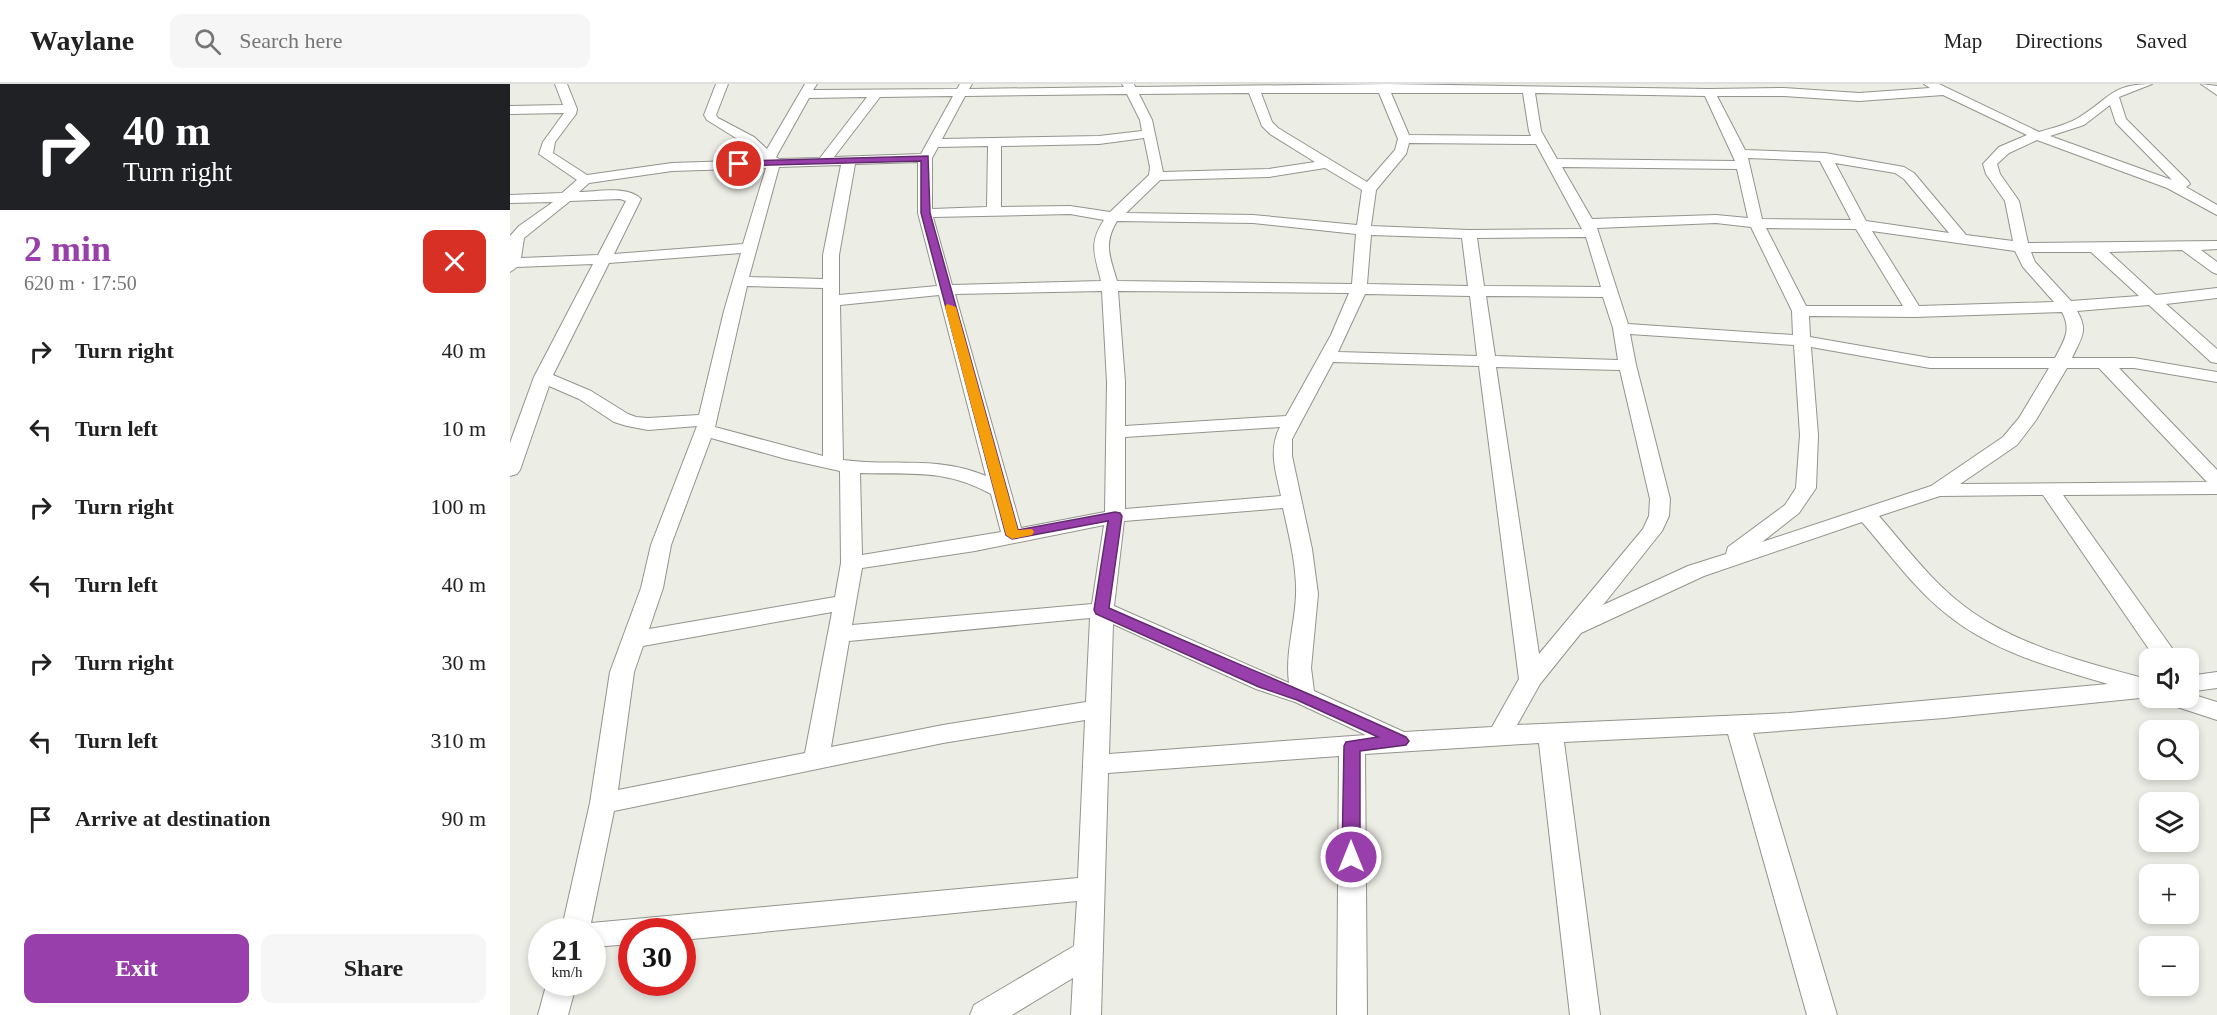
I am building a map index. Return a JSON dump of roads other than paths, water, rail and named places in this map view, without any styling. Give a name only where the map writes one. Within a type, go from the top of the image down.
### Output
[{"type":"street","points":[[561,84],[571,109],[565,123],[549,142],[546,154],[585,179]]},
{"type":"street","points":[[722,84],[710,115],[713,120],[741,134],[772,159]]},
{"type":"street","points":[[1930,84],[2040,136],[2172,184],[2217,211]]},
{"type":"street","points":[[1576,627],[1687,574],[1938,490],[2010,441],[2027,420],[2061,363],[2075,334],[2076,323],[2067,307],[2028,264],[2012,201],[1993,174],[1990,164],[2001,150],[2077,123],[2096,114],[2113,96],[2146,84]]},
{"type":"street","points":[[2207,84],[2217,91]]},
{"type":"street","points":[[1086,1015],[1101,610],[1115,516],[1116,382],[1110,285],[1100,247],[1104,231],[1113,217],[1156,176],[1157,166],[1146,120],[1130,87]]},
{"type":"street","points":[[1252,87],[1266,123],[1274,131],[1369,189]]},
{"type":"street","points":[[578,918],[603,803],[622,672],[652,588],[661,545],[706,425],[772,159],[808,89],[883,91],[964,88],[1382,87],[1510,88],[1528,91],[1784,92],[1859,97],[1943,91]]},
{"type":"street","points":[[1303,696],[1299,668],[1307,594],[1302,549],[1282,456],[1283,439],[1328,357],[1359,289],[1364,230],[1363,214],[1369,189],[1401,151],[1404,139],[1382,87]]},
{"type":"street","points":[[964,88],[925,158],[925,213],[1012,535]]},
{"type":"street","points":[[825,160],[883,91]]},
{"type":"street","points":[[1499,736],[1531,679],[1555,648],[1576,627],[1652,531],[1659,516],[1660,499],[1611,292],[1590,229],[1535,131],[1528,91]]},
{"type":"street","points":[[1709,93],[1741,159],[1756,223],[1800,311],[1809,435],[1806,488],[1792,509],[1723,562]]},
{"type":"street","points":[[2113,96],[2120,120],[2196,198]]},
{"type":"street","points":[[510,110],[571,109]]},
{"type":"street","points":[[932,143],[1099,140],[1149,134]]},
{"type":"street","points":[[1404,139],[1539,140]]},
{"type":"street","points":[[994,142],[996,155],[994,212]]},
{"type":"street","points":[[1552,163],[1825,157],[1885,166],[1909,176],[1962,239]]},
{"type":"street","points":[[1825,157],[1861,225],[1915,312]]},
{"type":"street","points":[[749,248],[511,265],[514,236],[568,196],[585,179],[655,168],[772,159],[925,158]]},
{"type":"street","points":[[816,759],[852,563],[841,465],[830,301],[831,255],[849,160]]},
{"type":"street","points":[[1156,176],[1269,173],[1326,164]]},
{"type":"street","points":[[510,199],[621,195],[633,199],[605,259],[543,377],[510,470]]},
{"type":"street","points":[[925,213],[1070,210],[1113,217],[1253,219],[1364,230],[1469,234],[1590,229],[1716,219],[1756,223],[1861,225],[2022,247],[2217,245]]},
{"type":"street","points":[[1469,234],[1531,679]]},
{"type":"street","points":[[2186,246],[2217,269]]},
{"type":"street","points":[[2095,248],[2217,358]]},
{"type":"street","points":[[740,281],[830,284]]},
{"type":"street","points":[[830,301],[946,290],[1110,285],[1476,293],[1611,292]]},
{"type":"street","points":[[1800,311],[1915,312],[2067,307],[2154,301],[2217,293]]},
{"type":"street","points":[[1621,328],[1803,342],[1930,363],[2103,362],[2175,368],[2217,377]]},
{"type":"street","points":[[1328,357],[1627,365]]},
{"type":"street","points":[[2103,362],[2217,481]]},
{"type":"street","points":[[543,377],[585,395],[621,418],[634,422],[706,425],[789,455],[841,465],[934,468],[981,480],[1002,492]]},
{"type":"street","points":[[1116,432],[1291,421]]},
{"type":"street","points":[[1938,490],[2217,488]]},
{"type":"street","points":[[2049,489],[2160,648]]},
{"type":"street","points":[[852,563],[975,544],[1115,516],[1292,501]]},
{"type":"street","points":[[1866,515],[1937,594],[1971,621],[1999,636],[2055,660],[2139,685]]},
{"type":"street","points":[[632,640],[845,602]]},
{"type":"street","points":[[839,634],[1101,610],[1264,683],[1303,696],[1401,741]]},
{"type":"street","points":[[2199,682],[2217,680]]},
{"type":"street","points":[[1096,764],[1401,741],[1550,732],[1738,725],[2017,703],[2139,689]]},
{"type":"street","points":[[2199,705],[2217,711]]},
{"type":"street","points":[[603,803],[943,734],[1099,709]]},
{"type":"street","points":[[1738,725],[1822,1015]]},
{"type":"street","points":[[1550,732],[1585,1015]]},
{"type":"street","points":[[1352,746],[1352,1015]]},
{"type":"street","points":[[696,926],[1092,888]]},
{"type":"street","points":[[985,1015],[1090,952]]},
{"type":"street","points":[[553,1015],[558,996]]}]
